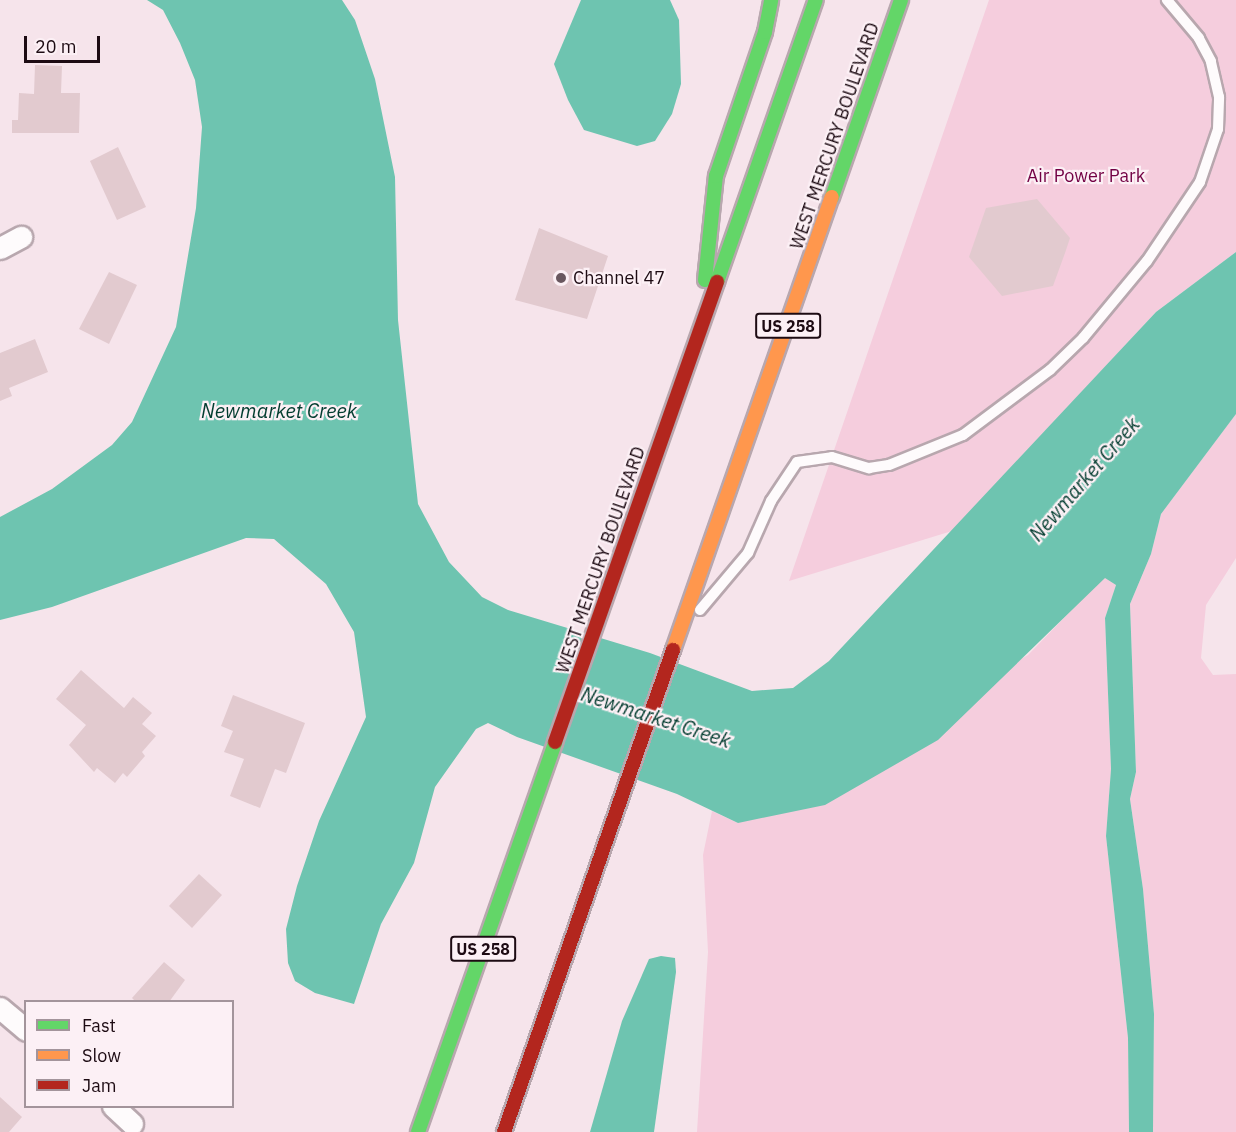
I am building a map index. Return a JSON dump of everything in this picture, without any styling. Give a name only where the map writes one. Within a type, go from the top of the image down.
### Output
[{"type":"main road","points":[[698,338],[716,176],[765,32],[771,0]]},
{"type":"main road","name":"WEST MERCURY BOULEVARD","points":[[418,1132],[598,626],[816,0]]},
{"type":"main road","name":"WEST MERCURY BOULEVARD","points":[[504,1132],[902,0]]},
{"type":"street","points":[[0,248],[21,237]]},
{"type":"street","points":[[0,1008],[24,1028]]},
{"type":"street","points":[[114,1108],[132,1124]]},
{"type":"lane","points":[[680,633],[748,553],[771,501],[797,462],[832,458],[870,468],[932,450],[963,435],[1050,370],[1120,294],[1200,182],[1218,129],[1219,97],[1211,61],[1188,22],[1167,0]]},
{"type":"green space","name":"Air Power Park","points":[[989,0],[1236,0],[1236,252],[1156,312],[952,531],[789,581]]},
{"type":"green space","points":[[1236,414],[1236,558],[1206,605],[1201,658],[1213,675],[1236,674],[1236,1132],[1153,1132],[1154,1014],[1143,889],[1130,799],[1136,772],[1130,604],[1151,554],[1161,514]]},
{"type":"green space","points":[[1104,577],[1116,585],[1105,618],[1111,769],[1106,836],[1128,1038],[1129,1132],[697,1132],[708,952],[703,855],[712,811],[738,823],[1028,655]]},
{"type":"water","name":"Newmarket Creek","points":[[147,0],[342,0],[355,20],[375,79],[395,177],[398,320],[418,504],[449,562],[482,597],[508,610],[650,653],[752,691],[793,688],[829,661],[1156,312],[1236,252],[1236,414],[1161,514],[1151,554],[1130,604],[1136,772],[1130,799],[1143,889],[1154,1014],[1153,1132],[1129,1132],[1128,1038],[1106,836],[1111,769],[1105,618],[1116,585],[1105,578],[938,740],[825,805],[738,823],[677,794],[517,737],[488,723],[476,729],[435,787],[414,863],[381,924],[354,1004],[315,993],[295,981],[288,963],[286,929],[297,886],[319,821],[366,717],[354,632],[326,584],[274,539],[246,538],[52,607],[0,620],[0,517],[52,489],[112,445],[132,422],[176,327],[196,208],[202,127],[195,80],[180,43],[163,10]]},
{"type":"water","points":[[581,0],[670,0],[679,20],[681,84],[672,114],[655,141],[637,146],[584,130],[568,100],[554,64]]},
{"type":"water","points":[[661,956],[675,958],[676,972],[654,1132],[590,1132],[622,1021],[649,959]]},
{"type":"building","points":[[35,65],[62,66],[61,93],[80,93],[79,133],[12,133],[12,120],[18,120],[19,93],[34,94]]},
{"type":"building","points":[[118,147],[146,207],[117,220],[90,161]]},
{"type":"building","name":"Air Power Park","points":[[1037,199],[1070,238],[1065,253],[1053,286],[1002,296],[969,257],[986,208]]},
{"type":"building","name":"Channel 47","points":[[539,228],[608,256],[587,319],[515,300]]},
{"type":"building","points":[[109,272],[137,285],[109,344],[79,329]]},
{"type":"building","points":[[35,339],[48,372],[9,388],[12,396],[0,401],[0,353]]},
{"type":"building","points":[[81,670],[124,708],[133,697],[152,713],[142,724],[156,736],[142,752],[145,756],[127,777],[123,773],[115,783],[97,768],[94,772],[69,745],[86,725],[56,699]]},
{"type":"building","points":[[233,695],[305,723],[286,773],[275,769],[260,808],[230,796],[244,759],[224,752],[233,731],[221,726]]},
{"type":"building","points":[[199,874],[222,895],[192,928],[169,906]]},
{"type":"building","points":[[164,962],[185,980],[170,1000],[134,1000],[132,998]]},
{"type":"building","points":[[0,1097],[22,1117],[9,1132],[0,1132]]},
{"type":"traffic: fast","points":[[705,280],[716,176],[765,32],[771,0]]},
{"type":"traffic: fast","points":[[717,282],[816,0]]},
{"type":"traffic: fast","points":[[832,197],[901,0]]},
{"type":"traffic: fast","points":[[418,1132],[555,742]]},
{"type":"traffic: slow","points":[[673,650],[832,197]]},
{"type":"traffic: jam","points":[[555,742],[717,282]]},
{"type":"traffic: jam","points":[[504,1132],[673,650]]},
{"type":"place","name":"Channel 47","points":[[561,278]]}]
